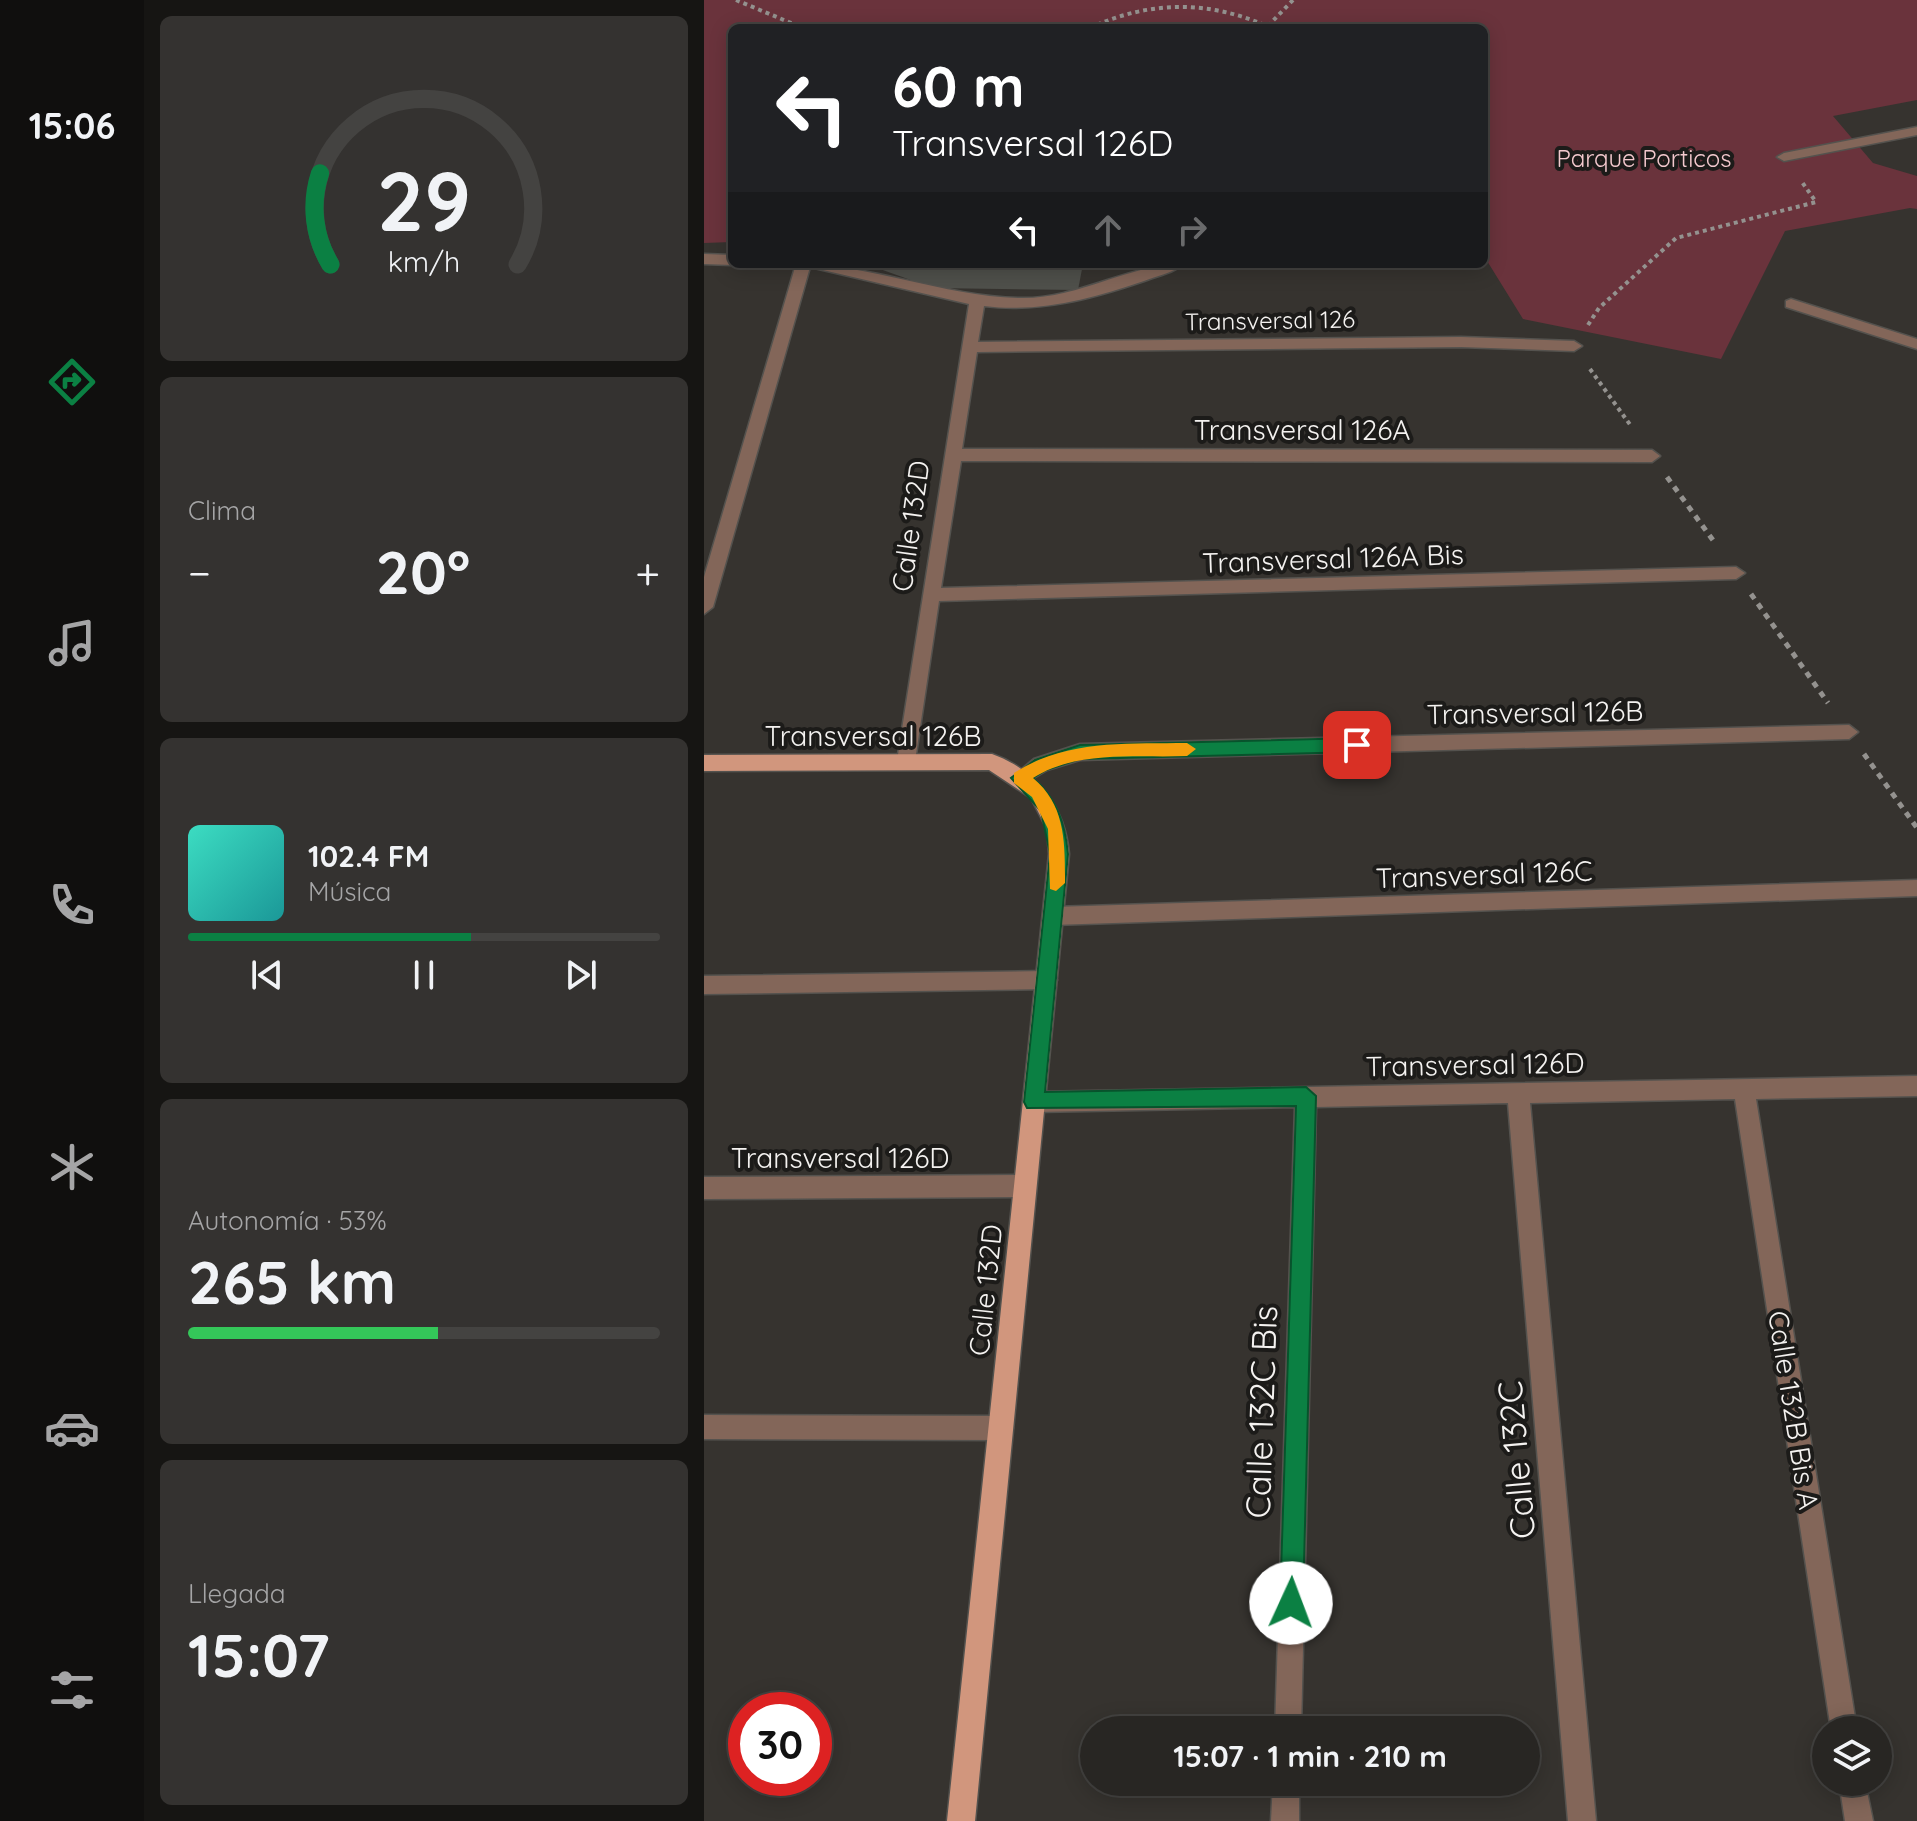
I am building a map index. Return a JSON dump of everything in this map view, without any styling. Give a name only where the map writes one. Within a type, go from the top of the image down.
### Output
[{"type":"main road","name":"Transversal 126B","points":[[704,763],[992,762],[1020,778]]},
{"type":"main road","name":"Calle 132D","points":[[961,1821],[1059,854],[1057,829],[1038,792],[1020,778]]},
{"type":"street","points":[[1784,157],[1917,131]]},
{"type":"street","points":[[704,259],[728,260]]},
{"type":"street","points":[[704,607],[802,268]]},
{"type":"street","points":[[833,268],[977,301],[1042,303],[1088,295],[1165,268]]},
{"type":"street","name":"Calle 132D","points":[[906,761],[977,301]]},
{"type":"street","points":[[1791,304],[1917,344]]},
{"type":"street","name":"Transversal 126","points":[[968,347],[1461,342],[1574,346]]},
{"type":"street","name":"Transversal 126A","points":[[951,455],[1652,456]]},
{"type":"street","name":"Transversal 126A Bis","points":[[931,595],[1736,573]]},
{"type":"street","name":"Transversal 126B","points":[[1020,778],[1041,764],[1080,752],[1849,732]]},
{"type":"street","name":"Transversal 126C","points":[[1053,916],[1917,888]]},
{"type":"street","points":[[704,985],[1047,980]]},
{"type":"street","name":"Transversal 126D","points":[[1034,1102],[1917,1086]]},
{"type":"street","name":"Calle 132B Bis A","points":[[1744,1090],[1842,1716]]},
{"type":"street","name":"Calle 132C","points":[[1518,1093],[1582,1821]]},
{"type":"street","name":"Calle 132C Bis","points":[[1288,1716],[1306,1096]]},
{"type":"street","name":"Transversal 126D","points":[[704,1188],[1025,1186]]},
{"type":"street","points":[[704,1427],[1001,1428]]},
{"type":"street","points":[[1285,1821],[1286,1796]]},
{"type":"street","points":[[1855,1796],[1859,1821]]},
{"type":"path","points":[[736,0],[793,24]]},
{"type":"path","points":[[1272,24],[1293,0]]},
{"type":"path","points":[[1100,24],[1145,6],[1159,5],[1227,10],[1262,24]]},
{"type":"path","points":[[1574,346],[1599,308],[1676,238],[1816,202],[1784,157]]},
{"type":"green space","name":"Parque Porticos","points":[[704,0],[1917,0],[1917,100],[1833,116],[1873,163],[1917,176],[1917,209],[1785,231],[1721,359],[1523,319],[1488,262],[1488,24],[728,24],[728,242],[704,243]]},
{"type":"building","points":[[877,268],[1082,268],[1078,290],[933,288]]},
{"type":"slow traffic","points":[[1056,883],[1059,854],[1057,829],[1038,792],[1020,778],[1041,764],[1080,752],[1187,749]]},
{"type":"route","points":[[1291,1603],[1306,1096],[1034,1102],[1059,854],[1057,829],[1049,809],[1038,792],[1020,778],[1041,764],[1080,752],[1357,745]]}]
